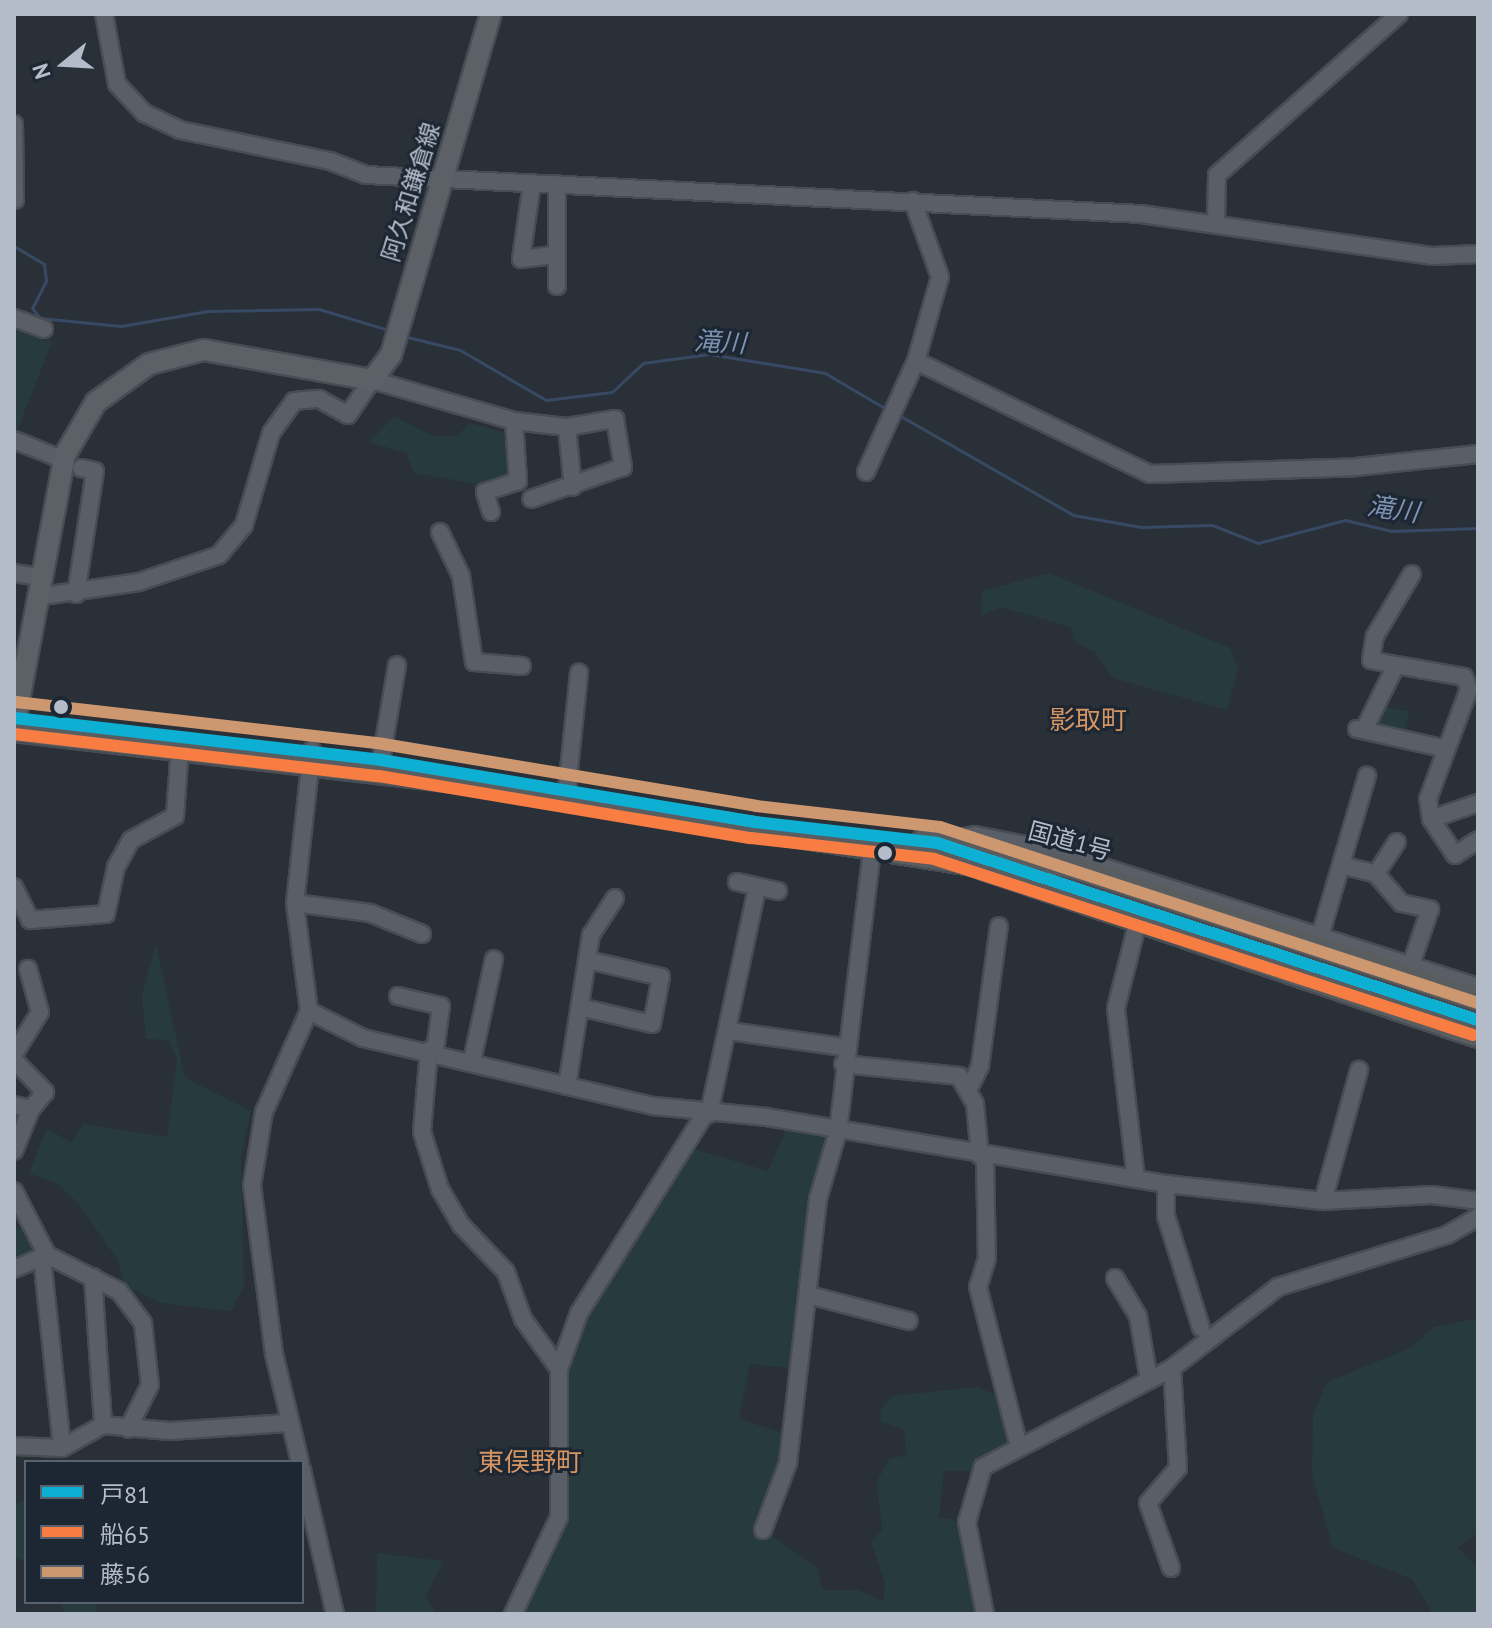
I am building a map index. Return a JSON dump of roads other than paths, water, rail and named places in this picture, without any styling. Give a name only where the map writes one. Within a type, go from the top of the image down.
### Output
[{"type":"highway","name":"国道1号","points":[[14,723],[180,747],[381,760],[754,822],[937,843],[1072,867],[1478,1000]]},
{"type":"highway","name":"国道1号","points":[[14,723],[311,756],[972,864],[1139,917],[1478,1034]]},
{"type":"highway","points":[[937,843],[1478,1020]]},
{"type":"main road","name":"阿久和鎌倉線","points":[[436,177],[477,14]]},
{"type":"main road","name":"阿久和鎌倉線","points":[[372,380],[491,14]]},
{"type":"main road","points":[[14,723],[38,587],[72,464],[96,402],[140,369],[185,353],[238,351],[372,380]]},
{"type":"street","points":[[104,14],[117,84],[144,113],[180,130],[330,161],[366,175],[913,201],[1216,223],[1433,256],[1478,254]]},
{"type":"street","points":[[1216,223],[1217,175],[1399,14]]},
{"type":"street","points":[[14,124],[15,200]]},
{"type":"street","points":[[532,183],[521,259],[556,255]]},
{"type":"street","points":[[557,184],[557,286]]},
{"type":"street","points":[[866,472],[916,361],[940,277],[913,201]]},
{"type":"street","points":[[14,318],[44,329]]},
{"type":"street","points":[[916,361],[1150,474],[1356,467],[1372,460],[1478,454]]},
{"type":"street","points":[[14,573],[38,587],[76,594],[219,555],[244,525],[271,433],[294,401],[319,399],[348,415],[372,380],[514,421],[567,427],[615,419],[623,467],[573,487],[531,499]]},
{"type":"street","points":[[491,512],[485,492],[518,481],[514,421]]},
{"type":"street","points":[[567,427],[573,487]]},
{"type":"street","points":[[14,440],[95,471],[76,594]]},
{"type":"street","points":[[440,532],[461,576],[474,662],[522,666]]},
{"type":"street","points":[[1412,574],[1375,636],[1371,660],[1464,677],[1469,689],[1442,748],[1428,799],[1431,819],[1455,855],[1478,840]]},
{"type":"street","points":[[381,760],[397,665]]},
{"type":"street","points":[[1396,665],[1360,730],[1442,748]]},
{"type":"street","points":[[567,789],[579,673]]},
{"type":"street","points":[[14,887],[30,920],[106,914],[116,867],[131,840],[175,816],[180,747]]},
{"type":"street","points":[[299,1460],[288,1423],[252,1185],[264,1112],[309,1011],[295,903],[311,756]]},
{"type":"street","points":[[1321,933],[1367,776]]},
{"type":"street","points":[[1431,819],[1478,803]]},
{"type":"street","points":[[937,843],[975,835],[1051,850],[1412,962],[1478,987]]},
{"type":"street","points":[[1376,874],[1397,842]]},
{"type":"street","points":[[763,1530],[788,1463],[818,1199],[838,1131],[843,1056],[872,849]]},
{"type":"street","points":[[1341,865],[1376,874],[1401,903],[1430,909],[1412,962]]},
{"type":"street","points":[[737,882],[757,889],[778,891]]},
{"type":"street","points":[[513,1614],[559,1517],[559,1369],[584,1301],[707,1114],[729,1031],[757,889]]},
{"type":"street","points":[[567,1086],[584,1008],[593,929],[615,898]]},
{"type":"street","points":[[295,903],[370,913],[422,934]]},
{"type":"street","points":[[1136,1179],[1116,1008],[1139,917]]},
{"type":"street","points":[[969,1088],[980,1066],[999,926]]},
{"type":"street","points":[[472,1061],[494,959]]},
{"type":"street","points":[[584,1008],[652,1024],[661,977],[588,960]]},
{"type":"street","points":[[14,1151],[31,1109],[45,1092],[14,1057],[40,1012],[28,969]]},
{"type":"street","points":[[398,996],[441,1006],[422,1132],[440,1189],[461,1225],[506,1272],[523,1319],[559,1369]]},
{"type":"street","points":[[309,1011],[351,1035],[432,1051],[567,1086],[707,1114],[838,1131],[982,1157],[1166,1184],[1323,1201],[1432,1195],[1478,1201]]},
{"type":"street","points":[[729,1031],[843,1056],[959,1076],[969,1088],[982,1157],[987,1258],[978,1287],[1019,1447]]},
{"type":"street","points":[[1323,1201],[1359,1070]]},
{"type":"street","points":[[14,1105],[31,1109]]},
{"type":"street","points":[[1166,1184],[1166,1216],[1201,1328]]},
{"type":"street","points":[[14,1191],[44,1256],[62,1448]]},
{"type":"street","points":[[985,1614],[967,1507],[983,1467],[1172,1368],[1278,1287],[1447,1235],[1478,1217]]},
{"type":"street","points":[[14,1269],[44,1256],[93,1277],[135,1309],[152,1352],[148,1392],[128,1429]]},
{"type":"street","points":[[93,1277],[103,1425]]},
{"type":"street","points":[[1115,1278],[1138,1316],[1149,1380]]},
{"type":"street","points":[[809,1295],[909,1321]]},
{"type":"street","points":[[1171,1568],[1148,1503],[1178,1468],[1172,1368]]},
{"type":"street","points":[[14,1446],[62,1448],[103,1425],[128,1429],[288,1423]]},
{"type":"street","points":[[304,1479],[335,1614]]},
{"type":"waterway","name":"滝川","points":[[14,246],[44,264],[46,281],[32,308],[40,318],[121,326],[208,311],[319,309],[388,330]]},
{"type":"waterway","name":"滝川","points":[[403,336],[460,350],[546,400],[612,392],[643,363],[709,354],[825,373],[886,409]]},
{"type":"waterway","name":"滝川","points":[[897,414],[1073,515],[1141,527],[1212,525],[1258,543],[1345,520],[1392,531],[1478,528]]},
{"type":"district","name":"影取町","points":[[1088,720]]},
{"type":"district","name":"東俣野町","points":[[530,1462]]}]
